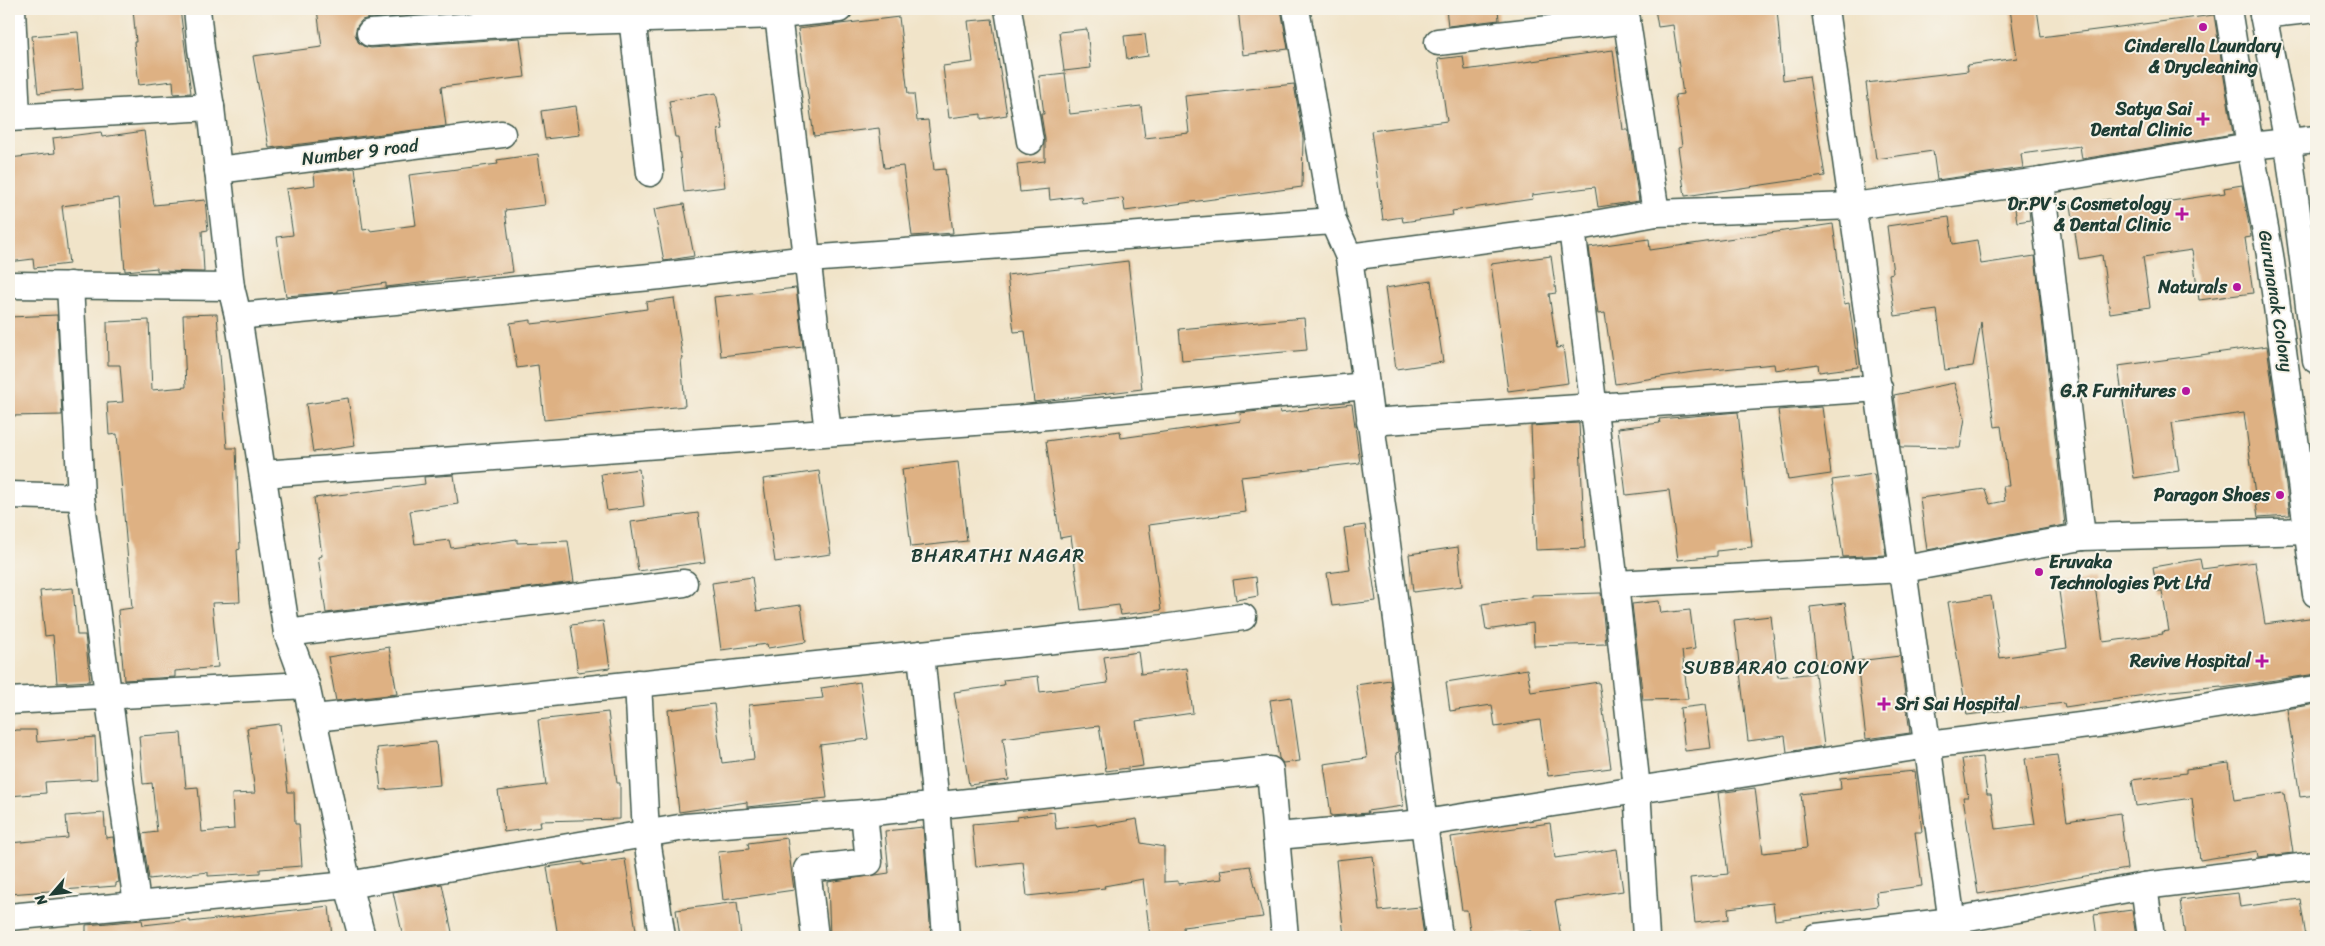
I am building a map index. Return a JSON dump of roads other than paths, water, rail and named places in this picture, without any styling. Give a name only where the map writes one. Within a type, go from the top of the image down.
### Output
[{"type":"street","points":[[12,9],[13,117],[211,107]]},
{"type":"street","points":[[197,9],[201,49],[211,107],[231,288],[238,316],[287,633],[306,685],[348,885],[362,937]]},
{"type":"street","points":[[370,33],[632,14],[778,15],[839,9]]},
{"type":"street","points":[[1008,9],[1030,141]]},
{"type":"street","points":[[1296,9],[1333,221],[1349,257],[1439,937]]},
{"type":"street","points":[[1825,9],[1953,929]]},
{"type":"street","name":"Gurunanak Colony","points":[[2228,9],[2270,255],[2316,594]]},
{"type":"street","points":[[2262,12],[2316,9]]},
{"type":"street","name":"Gurunanak Colony","points":[[2262,12],[2288,143],[2316,360]]},
{"type":"street","points":[[632,14],[650,173]]},
{"type":"street","points":[[1438,42],[1626,14],[1656,213]]},
{"type":"street","points":[[778,15],[828,432]]},
{"type":"street","name":"Number 9 road","points":[[218,170],[502,134]]},
{"type":"street","points":[[1349,257],[1572,228],[1656,213],[1853,206],[2041,181],[2250,146],[2316,139]]},
{"type":"street","points":[[2041,181],[2082,537]]},
{"type":"street","points":[[238,316],[661,276],[808,259],[1333,221]]},
{"type":"street","points":[[1572,228],[1615,584],[1637,789],[1646,937]]},
{"type":"street","points":[[9,285],[231,288]]},
{"type":"street","points":[[70,285],[81,497],[137,904]]},
{"type":"street","points":[[263,474],[1016,419],[1366,386]]},
{"type":"street","points":[[1370,422],[1879,388]]},
{"type":"street","points":[[9,496],[81,497]]},
{"type":"street","points":[[1615,584],[1904,570],[2082,537],[2308,532]]},
{"type":"street","points":[[287,633],[684,583]]},
{"type":"street","points":[[314,718],[1149,630],[1243,617]]},
{"type":"street","points":[[921,654],[936,805],[946,937]]},
{"type":"street","points":[[638,683],[646,833],[662,937]]},
{"type":"street","points":[[9,701],[306,685]]},
{"type":"street","points":[[1277,836],[1424,823],[1928,745],[2104,723],[2316,689]]},
{"type":"street","points":[[9,917],[348,885],[646,833],[686,828],[864,813],[1270,770],[1285,937]]},
{"type":"street","points":[[815,937],[807,869],[869,862],[864,813]]},
{"type":"street","points":[[1816,937],[1953,929],[2144,886],[2316,865]]},
{"type":"street","points":[[2144,886],[2151,937]]},
{"type":"place","name":"Cinderella Laundary & Drycleaning","points":[[2203,27]]},
{"type":"place","name":"Satya Sai Dental Clinic","points":[[2203,119]]},
{"type":"place","name":"Dr.PV's Cosmetology & Dental Clinic","points":[[2182,214]]},
{"type":"place","name":"Naturals","points":[[2237,287]]},
{"type":"place","name":"G.R Furnitures","points":[[2186,391]]},
{"type":"place","name":"Paragon Shoes","points":[[2280,495]]},
{"type":"place","name":"Eruvaka Technologies Pvt Ltd","points":[[2039,572]]},
{"type":"place","name":"Revive Hospital","points":[[2262,661]]},
{"type":"place","name":"Sri Sai Hospital","points":[[1884,704]]},
{"type":"district","name":"BHARATHI NAGAR","points":[[998,555]]},
{"type":"district","name":"SUBBARAO COLONY","points":[[1776,667]]}]
